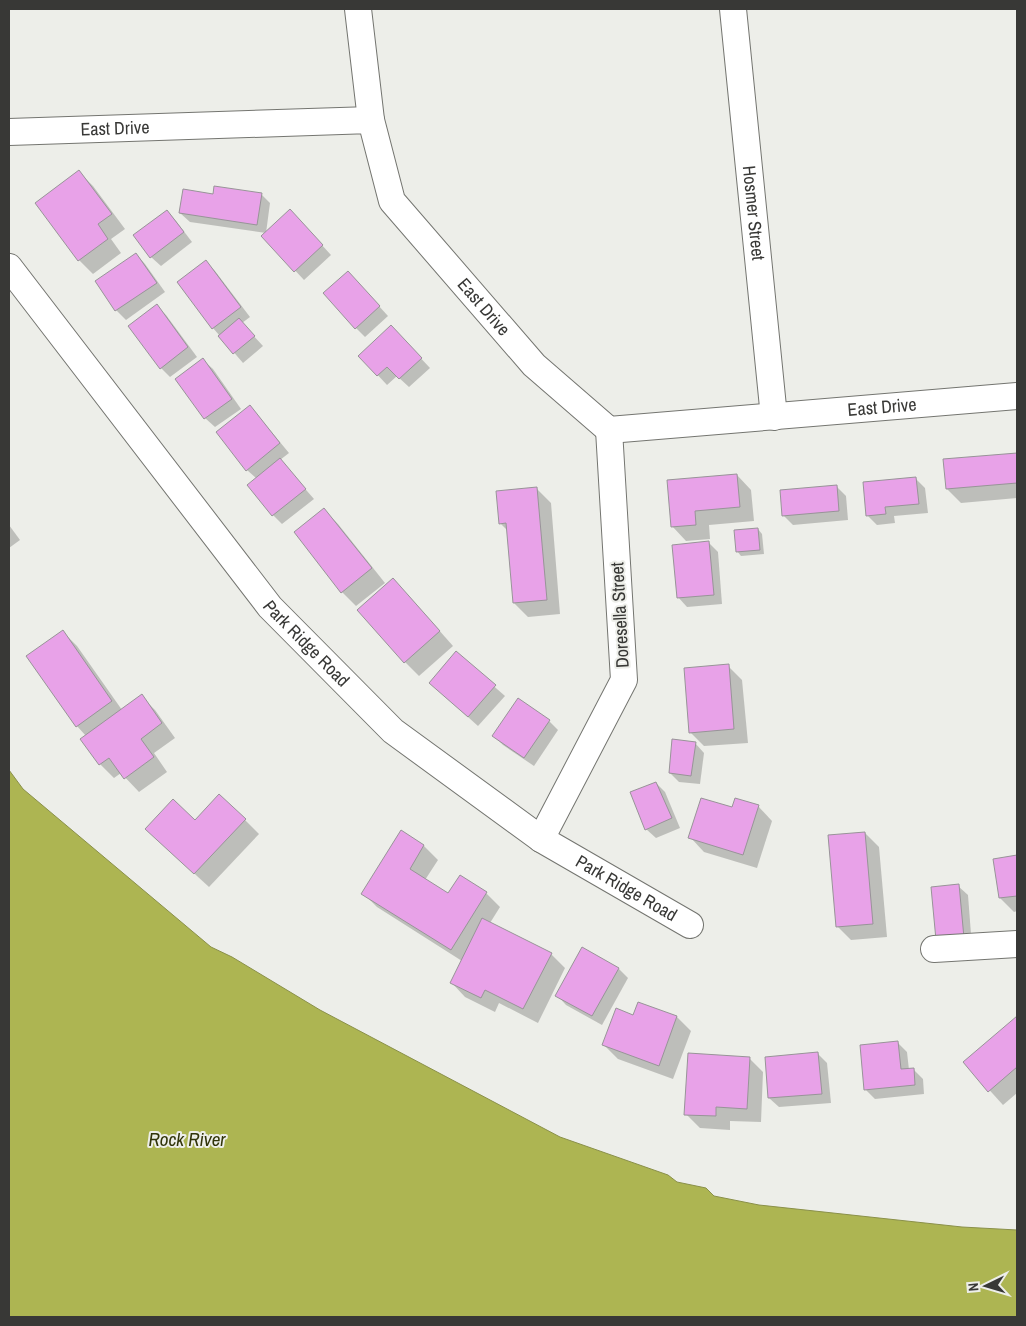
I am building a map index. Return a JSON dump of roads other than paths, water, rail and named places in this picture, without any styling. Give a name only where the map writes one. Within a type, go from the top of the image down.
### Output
[{"type":"street","points":[[358,9],[371,120]]},
{"type":"street","name":"Hosmer Street","points":[[733,9],[774,416]]},
{"type":"street","name":"East Drive","points":[[9,132],[371,120],[392,201],[534,365],[609,430],[1017,396]]},
{"type":"street","name":"Park Ridge Road","points":[[9,267],[270,607],[393,731],[541,839],[690,925]]},
{"type":"street","name":"Doresella Street","points":[[541,839],[624,680],[609,430]]},
{"type":"street","points":[[934,949],[1017,944]]},
{"type":"water","name":"Rock River","points":[[9,770],[23,789],[211,947],[232,957],[320,1010],[560,1137],[668,1175],[677,1182],[706,1188],[714,1196],[759,1205],[962,1227],[1017,1230],[1017,1317],[9,1317]]}]
